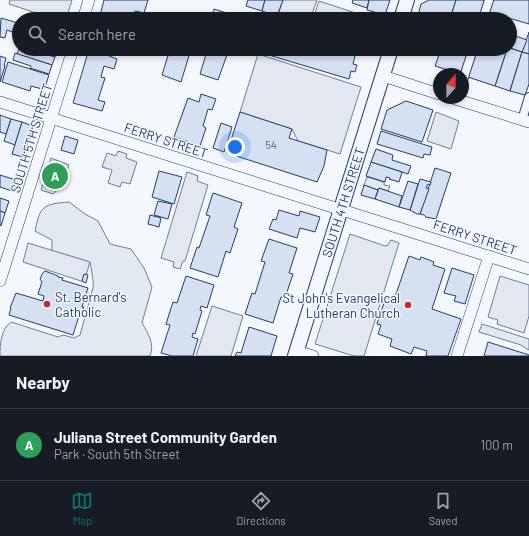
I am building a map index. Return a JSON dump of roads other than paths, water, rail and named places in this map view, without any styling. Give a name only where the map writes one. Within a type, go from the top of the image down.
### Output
[{"type":"street","points":[[85,12],[89,0]]},
{"type":"street","points":[[403,12],[407,0]]},
{"type":"street","points":[[485,12],[489,0]]},
{"type":"street","name":"SOUTH 5TH STREET","points":[[0,282],[71,56]]},
{"type":"street","name":"SOUTH 4TH STREET","points":[[296,353],[389,56]]},
{"type":"street","points":[[467,68],[471,56]]},
{"type":"street","points":[[383,76],[433,92]]},
{"type":"street","points":[[469,102],[525,121],[529,97]]},
{"type":"street","name":"FERRY STREET","points":[[0,102],[529,269]]},
{"type":"street","points":[[457,356],[489,256]]},
{"type":"street","points":[[296,353],[313,356]]},
{"type":"place","name":"Juliana Street Community Garden","points":[[55,176]]},
{"type":"place","name":"St. Bernard's Catholic","points":[[47,304]]},
{"type":"place","name":"St John's Evangelical Lutheran Church","points":[[408,305]]}]
